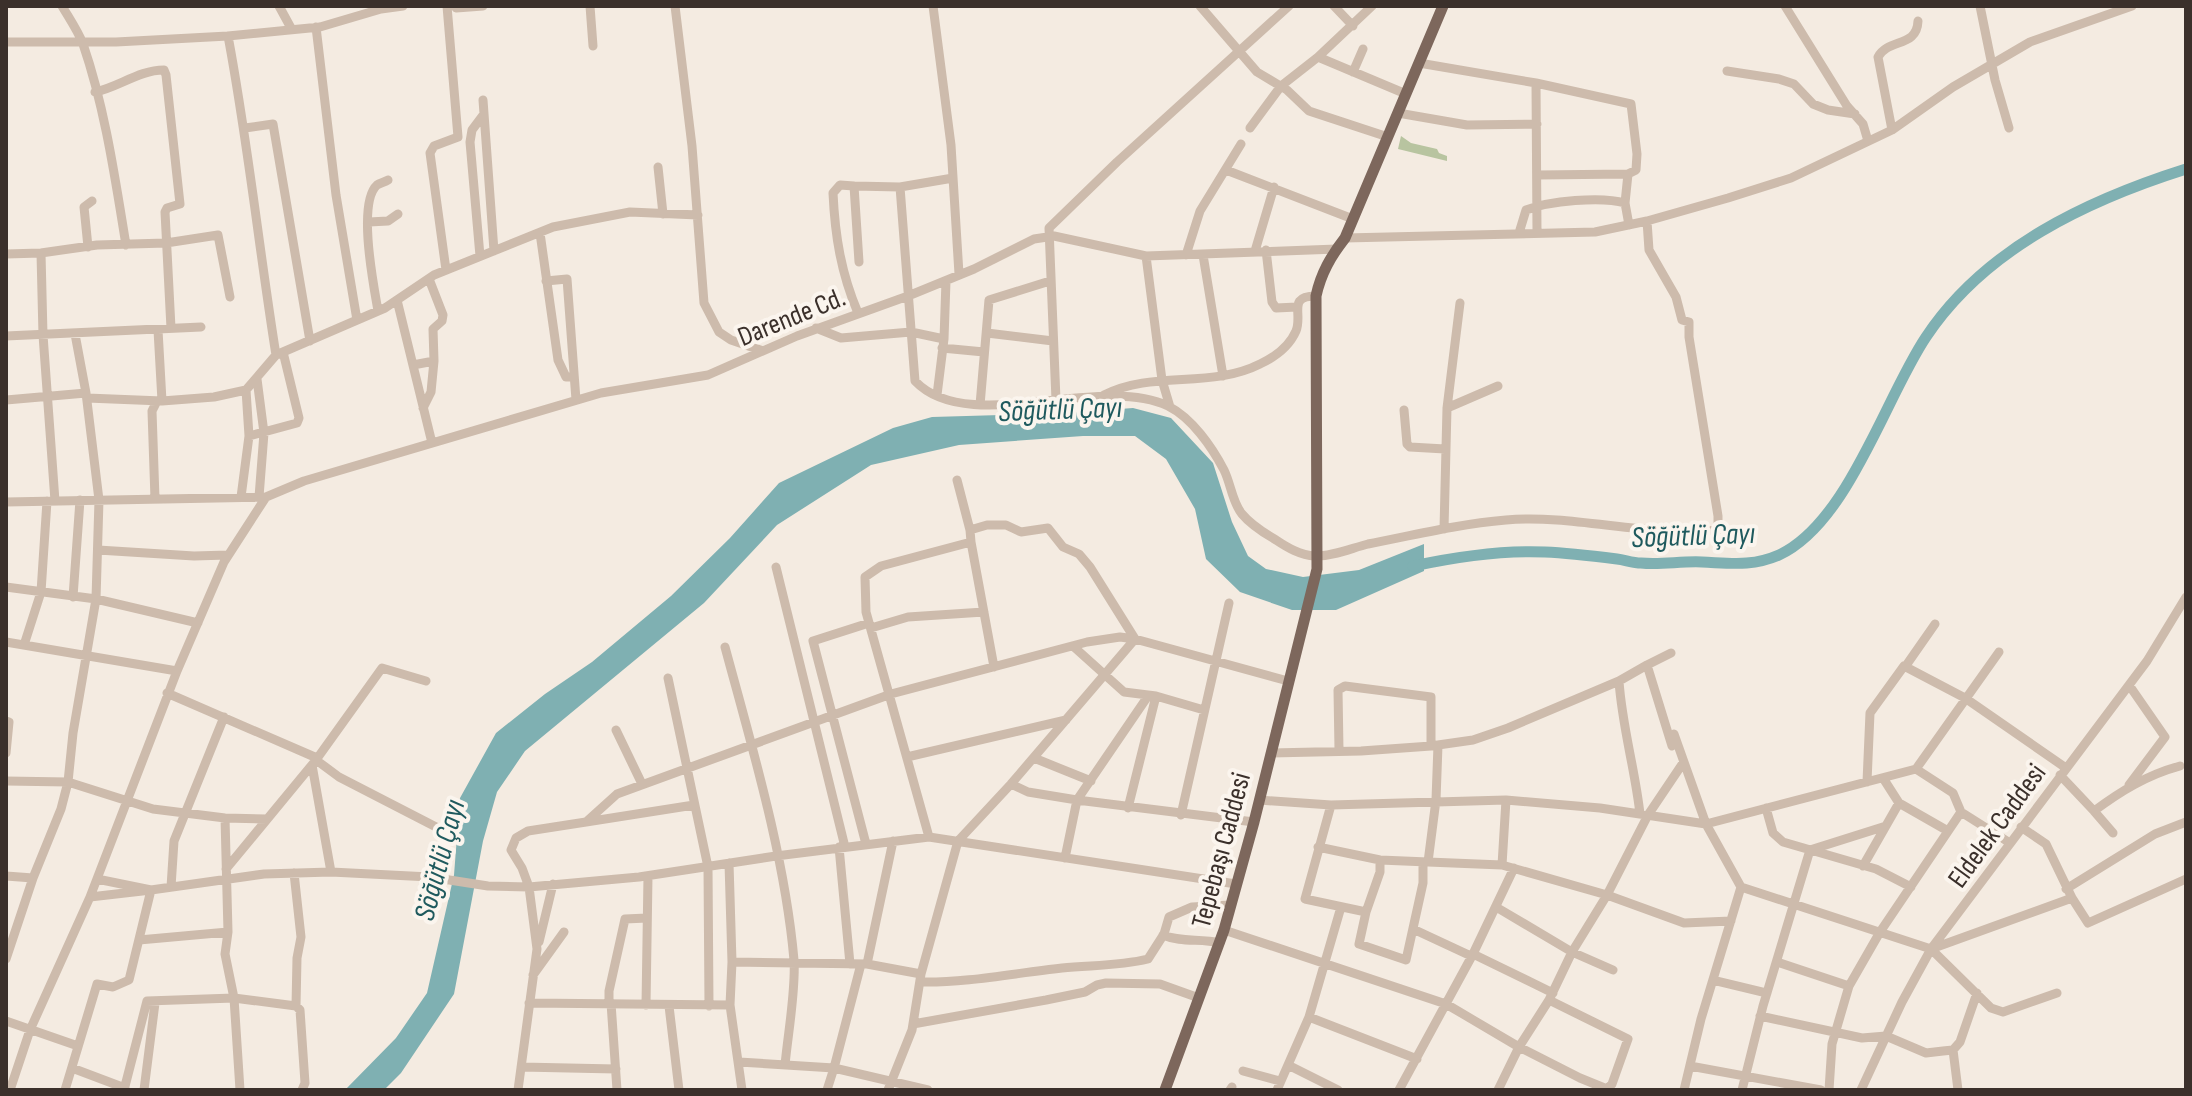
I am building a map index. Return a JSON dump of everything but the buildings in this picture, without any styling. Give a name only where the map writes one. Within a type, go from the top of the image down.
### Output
[{"type":"main road","name":"Tepebaşı Caddesi","points":[[1165,1090],[1224,930],[1317,569],[1316,296],[1319,280],[1330,256],[1345,238],[1443,6]]},
{"type":"street","points":[[62,6],[82,42],[116,184],[126,245]]},
{"type":"street","points":[[279,6],[291,28]]},
{"type":"street","points":[[6,42],[228,36],[316,27],[403,6]]},
{"type":"street","points":[[440,6],[447,6],[458,137],[434,146],[430,153],[446,270]]},
{"type":"street","points":[[455,6],[483,6]]},
{"type":"street","points":[[590,6],[593,46]]},
{"type":"street","points":[[675,6],[698,215],[704,303],[719,332],[731,340],[763,351]]},
{"type":"street","points":[[933,6],[945,83],[959,274]]},
{"type":"street","points":[[1200,6],[1257,72],[1281,86],[1309,111],[1388,137]]},
{"type":"street","points":[[1056,400],[1049,228],[1289,6]]},
{"type":"street","points":[[1334,6],[1353,26]]},
{"type":"street","points":[[1250,128],[1281,86],[1318,57],[1372,6]]},
{"type":"street","points":[[1785,6],[1847,106],[1863,124],[1868,141]]},
{"type":"street","points":[[1980,6],[2009,128]]},
{"type":"street","points":[[1345,238],[1595,232],[1647,221],[1791,178],[1892,130],[1953,87],[2030,42],[2132,6]]},
{"type":"street","points":[[1892,130],[1878,57],[1882,49],[1914,36],[1918,21]]},
{"type":"street","points":[[316,27],[336,195],[357,320]]},
{"type":"street","points":[[228,36],[245,128],[261,262],[280,354],[299,418],[297,423],[249,436]]},
{"type":"street","points":[[1353,72],[1363,49]]},
{"type":"street","points":[[1318,57],[1406,94]]},
{"type":"street","points":[[1419,63],[1536,83],[1631,104],[1636,170],[1628,174],[1538,175]]},
{"type":"street","points":[[95,92],[113,88],[143,73],[164,70],[166,75],[180,204],[167,208],[165,212],[171,328]]},
{"type":"street","points":[[1727,71],[1794,84],[1813,104],[1855,114]]},
{"type":"street","points":[[1536,83],[1537,232]]},
{"type":"street","points":[[483,100],[494,251]]},
{"type":"street","points":[[1398,113],[1467,125],[1537,124]]},
{"type":"street","points":[[480,256],[470,142],[472,130],[484,114]]},
{"type":"street","points":[[245,128],[273,124],[310,341]]},
{"type":"street","points":[[1186,255],[1200,211],[1241,144]]},
{"type":"street","points":[[658,167],[663,214]]},
{"type":"street","points":[[1226,170],[1353,219]]},
{"type":"street","points":[[1628,174],[1625,203],[1629,225]]},
{"type":"street","points":[[858,313],[838,254],[833,193],[840,185],[900,187],[953,178]]},
{"type":"street","points":[[378,311],[368,249],[369,222],[372,192],[388,180]]},
{"type":"street","points":[[854,186],[859,262]]},
{"type":"street","points":[[900,187],[915,381],[921,388],[980,405],[1104,395],[1147,400],[1170,407],[1200,434],[1224,470],[1242,514],[1256,528],[1291,550],[1317,556],[1444,529],[1523,520],[1676,532],[1718,530],[1689,322],[1682,320],[1676,297],[1649,250],[1647,221]]},
{"type":"street","points":[[1274,187],[1260,251],[1272,302],[1276,308],[1297,307],[1306,296],[1316,296]]},
{"type":"street","points":[[1519,233],[1526,210],[1538,205],[1612,199],[1625,203]]},
{"type":"street","points":[[88,247],[84,207],[92,201]]},
{"type":"street","points":[[6,400],[86,396],[160,401],[214,397],[246,390],[280,354],[378,311],[446,270],[553,227],[630,212],[698,215]]},
{"type":"street","points":[[369,222],[388,221],[398,214]]},
{"type":"street","points":[[540,233],[558,360],[566,377],[574,377]]},
{"type":"street","points":[[6,254],[166,243],[218,235],[230,297]]},
{"type":"street","points":[[1049,237],[1146,256],[1337,249]]},
{"type":"street","name":"Darende Cd.","points":[[262,497],[304,481],[601,393],[708,375],[816,328],[946,281],[1034,239],[1049,237]]},
{"type":"street","points":[[24,645],[41,592],[51,501],[41,253]]},
{"type":"street","points":[[1203,255],[1223,376]]},
{"type":"street","points":[[1146,256],[1162,380],[1170,407]]},
{"type":"street","points":[[423,408],[431,392],[433,329],[442,321],[443,315],[429,279]]},
{"type":"street","points":[[546,281],[567,279],[576,400]]},
{"type":"street","points":[[937,395],[946,281]]},
{"type":"street","points":[[980,405],[989,300],[1050,281]]},
{"type":"street","points":[[397,300],[432,443]]},
{"type":"street","points":[[1444,529],[1447,408],[1460,303]]},
{"type":"street","points":[[1104,395],[1123,385],[1223,376],[1257,366],[1285,347],[1296,332],[1299,320],[1297,307]]},
{"type":"street","points":[[6,336],[201,327]]},
{"type":"street","points":[[816,328],[841,338],[911,332],[943,344],[984,352]]},
{"type":"street","points":[[155,499],[152,411],[160,401],[158,330]]},
{"type":"street","points":[[987,333],[1053,341]]},
{"type":"street","points":[[6,959],[68,782],[96,599],[99,500],[75,334]]},
{"type":"street","points":[[413,365],[434,361]]},
{"type":"street","points":[[10,1090],[30,1030],[90,897],[129,800],[167,693],[228,555],[262,497],[264,433],[257,379]]},
{"type":"street","points":[[1447,408],[1498,386]]},
{"type":"street","points":[[241,497],[249,436],[246,390]]},
{"type":"street","points":[[1404,410],[1407,444],[1410,447],[1445,449]]},
{"type":"street","points":[[957,480],[970,530],[994,667]]},
{"type":"street","points":[[6,502],[262,497]]},
{"type":"street","points":[[73,597],[80,500]]},
{"type":"street","points":[[970,530],[987,525],[1006,525],[1021,532],[1048,528],[1063,547],[1079,554],[1090,567],[1135,639]]},
{"type":"street","points":[[929,837],[866,612],[865,577],[881,566],[971,542]]},
{"type":"street","points":[[98,550],[228,555]]},
{"type":"street","points":[[776,567],[842,847],[859,964]]},
{"type":"street","points":[[6,587],[96,599],[198,623]]},
{"type":"street","name":"Eldelek Caddesi","points":[[1861,1090],[1931,949],[2147,661],[2186,597]]},
{"type":"street","points":[[1181,815],[1229,603]]},
{"type":"street","points":[[866,844],[813,641],[908,617],[984,612]]},
{"type":"street","points":[[1867,782],[1870,713],[1935,624]]},
{"type":"street","points":[[586,822],[617,794],[891,694],[1120,637],[1288,681]]},
{"type":"street","points":[[890,1086],[913,1024],[921,978],[958,841],[1034,758],[1135,639]]},
{"type":"street","points":[[6,642],[177,671]]},
{"type":"street","points":[[725,647],[776,856],[794,963],[785,1065]]},
{"type":"street","points":[[1074,647],[1124,692],[1204,710]]},
{"type":"street","points":[[1259,800],[1331,805],[1506,800],[1706,824],[1916,769],[1999,652]]},
{"type":"street","points":[[1271,753],[1361,751],[1473,740],[1619,681],[1671,653]]},
{"type":"street","points":[[1647,665],[1681,766],[1706,824],[1741,887],[1931,949],[1991,1008],[2003,1012],[2057,993]]},
{"type":"street","points":[[1905,667],[1965,698],[2063,772],[2113,833]]},
{"type":"street","points":[[226,869],[315,761],[382,668],[426,681]]},
{"type":"street","points":[[668,678],[708,867],[709,1006]]},
{"type":"street","points":[[1619,681],[1621,712],[1644,815]]},
{"type":"street","points":[[2129,685],[2165,737],[2129,785]]},
{"type":"street","points":[[1339,750],[1338,690],[1345,686],[1431,697],[1436,800],[1423,883],[1406,960],[1359,944],[1380,872],[1380,860]]},
{"type":"street","points":[[167,693],[315,761],[339,777],[438,828]]},
{"type":"street","points":[[1065,858],[1077,800],[1152,696]]},
{"type":"street","points":[[1128,808],[1152,696]]},
{"type":"street","points":[[171,887],[174,841],[224,717]]},
{"type":"street","points":[[907,757],[1066,720]]},
{"type":"street","points":[[6,721],[9,722],[6,753]]},
{"type":"street","points":[[616,730],[642,784]]},
{"type":"street","points":[[1498,1090],[1519,1047],[1551,997],[1572,952],[1607,895],[1644,815],[1681,766],[1674,734]]},
{"type":"street","points":[[1034,758],[1091,781]]},
{"type":"street","points":[[315,761],[331,872]]},
{"type":"street","points":[[2094,811],[2129,785],[2157,772],[2180,766]]},
{"type":"street","points":[[1916,769],[1953,793],[1961,812],[2010,843]]},
{"type":"street","points":[[1883,778],[1899,803],[1948,831]]},
{"type":"street","points":[[6,781],[68,782],[153,809],[225,818],[267,819]]},
{"type":"street","points":[[1011,784],[1028,792],[1128,808],[1254,822]]},
{"type":"street","points":[[1502,865],[1506,800]]},
{"type":"street","points":[[1863,866],[1899,803]]},
{"type":"street","points":[[537,949],[529,887],[511,850],[516,838],[528,831],[694,805]]},
{"type":"street","points":[[1331,805],[1305,899],[1366,912]]},
{"type":"street","points":[[1766,808],[1773,833],[1783,842],[1876,869],[1911,887]]},
{"type":"street","points":[[1829,1090],[1832,1044],[1849,986],[1880,932],[1961,812]]},
{"type":"street","points":[[225,818],[228,932],[225,954],[234,998],[240,1090]]},
{"type":"street","points":[[1931,949],[2069,894],[2155,834],[2186,822]]},
{"type":"street","points":[[1810,850],[1886,826]]},
{"type":"street","points":[[2021,827],[2046,844],[2069,894],[2088,923],[2186,879]]},
{"type":"street","points":[[90,897],[264,874],[331,872],[430,877],[488,886],[529,887],[648,876],[929,837],[1236,884]]},
{"type":"street","points":[[827,1090],[893,841]]},
{"type":"street","points":[[1318,847],[1380,860],[1502,865],[1607,895],[1684,923],[1731,921]]},
{"type":"street","points":[[1742,1090],[1760,1016],[1810,850]]},
{"type":"street","points":[[729,863],[730,1005],[742,1090]]},
{"type":"street","points":[[1399,1090],[1472,955],[1514,868]]},
{"type":"street","points":[[294,873],[301,937],[297,958],[296,1006]]},
{"type":"street","points":[[6,876],[33,878]]},
{"type":"street","points":[[646,1005],[648,876]]},
{"type":"street","points":[[97,879],[151,890]]},
{"type":"street","points":[[518,1090],[537,949],[553,884]]},
{"type":"street","points":[[1684,1090],[1741,887]]},
{"type":"street","points":[[65,1090],[97,984],[113,987],[129,980],[151,890]]},
{"type":"street","points":[[732,962],[859,964],[921,978],[959,981],[1081,966],[1123,965],[1148,959],[1163,935],[1169,917],[1182,910],[1207,905],[1231,905]]},
{"type":"street","points":[[1243,1071],[1278,1086],[1309,1017],[1341,907]]},
{"type":"street","points":[[1496,907],[1572,952],[1613,970]]},
{"type":"street","points":[[617,1090],[609,991],[625,919],[647,918]]},
{"type":"street","points":[[1224,930],[1446,1004],[1580,1078],[1607,1089],[1612,1084],[1628,1039],[1472,955],[1413,929]]},
{"type":"street","points":[[139,940],[228,932]]},
{"type":"street","points":[[533,975],[564,932]]},
{"type":"street","points":[[1163,935],[1179,941],[1220,943]]},
{"type":"street","points":[[1777,962],[1849,986]]},
{"type":"street","points":[[1713,980],[1767,993]]},
{"type":"street","points":[[913,1024],[1085,992],[1106,983],[1160,984],[1199,998]]},
{"type":"street","points":[[1760,1016],[1862,1038],[1886,1036],[1926,1053],[1953,1050],[1960,1042],[1977,993]]},
{"type":"street","points":[[72,1068],[124,1089],[147,1001],[234,998],[296,1006],[300,1010],[305,1083],[302,1090]]},
{"type":"street","points":[[144,1090],[155,1003]]},
{"type":"street","points":[[529,1003],[730,1005]]},
{"type":"street","points":[[669,1006],[679,1090]]},
{"type":"street","points":[[1309,1017],[1417,1059]]},
{"type":"street","points":[[6,1021],[78,1046]]},
{"type":"street","points":[[1953,1050],[1958,1090]]},
{"type":"street","points":[[739,1062],[834,1068],[890,1086],[928,1090]]},
{"type":"street","points":[[1288,1065],[1338,1090]]},
{"type":"street","points":[[1690,1066],[1821,1090]]},
{"type":"street","points":[[521,1067],[616,1069]]},
{"type":"street","points":[[1574,1090],[1580,1078]]},
{"type":"green space","points":[[1401,136],[1411,143],[1437,149],[1447,156],[1447,161],[1398,149]]},
{"type":"water","points":[[1133,408],[1171,418],[1213,463],[1232,522],[1248,556],[1266,569],[1303,577],[1359,570],[1424,544],[1424,571],[1336,610],[1292,610],[1240,592],[1206,559],[1195,509],[1166,459],[1135,436],[1083,436],[959,445],[871,465],[777,525],[704,603],[525,751],[497,792],[483,841],[454,994],[401,1073],[384,1090],[345,1090],[396,1038],[427,993],[454,875],[460,798],[496,733],[592,662],[671,596],[730,538],[779,483],[893,428],[932,417]]},
{"type":"waterway","name":"Söğütlü Çayı","points":[[1413,566],[1512,552],[1563,553],[1635,563],[1740,563],[1779,555],[1803,539],[1825,516],[1863,457],[1926,337],[1950,306],[1978,278],[2008,253],[2076,212],[2186,169]]}]
